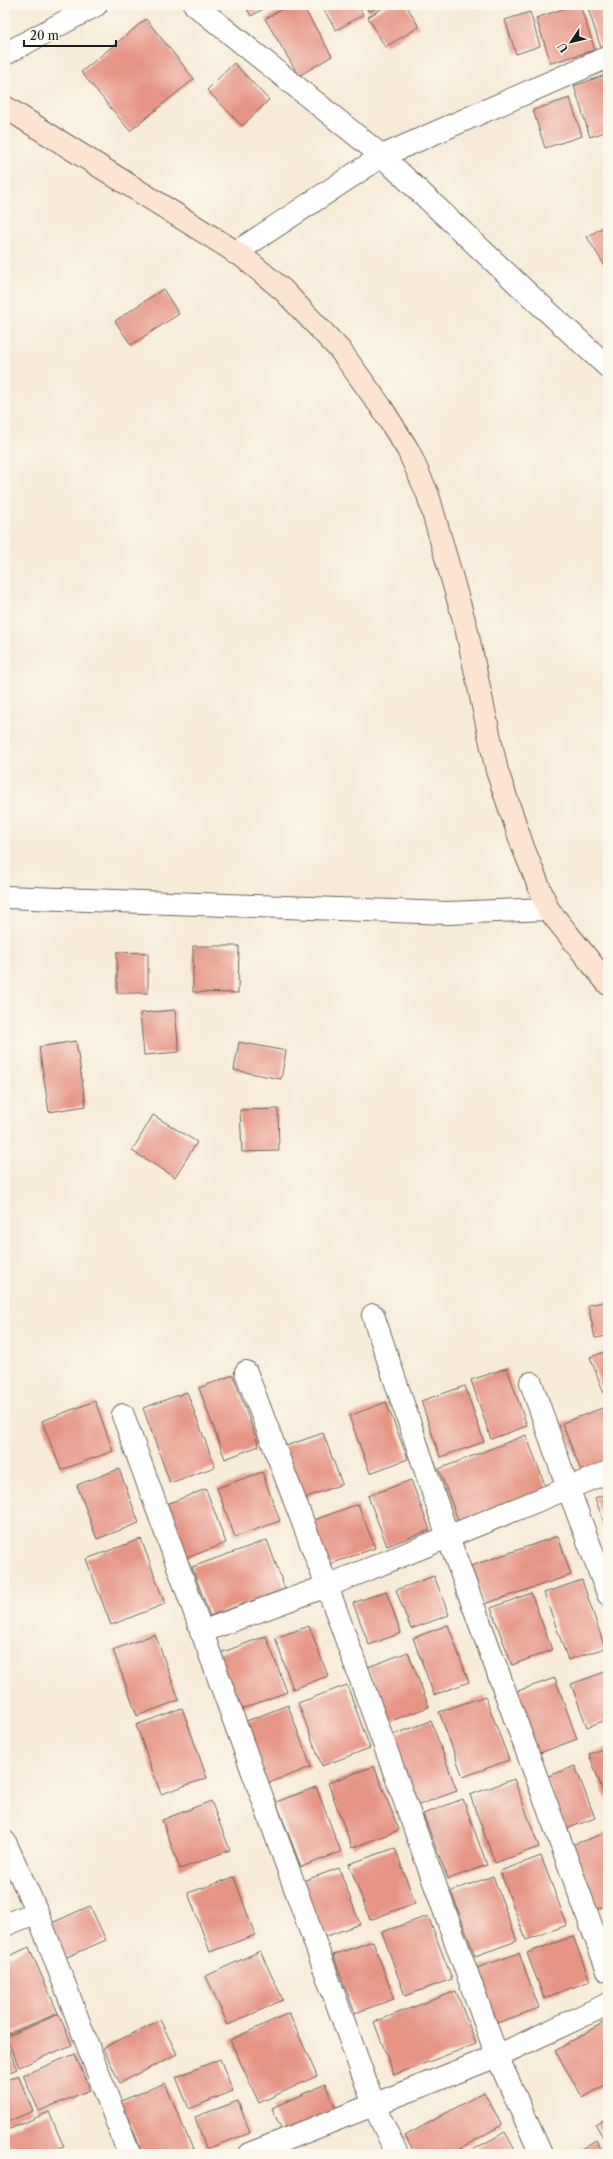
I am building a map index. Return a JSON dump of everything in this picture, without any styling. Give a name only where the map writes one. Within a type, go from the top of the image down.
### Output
[{"type":"street","points":[[5,54],[96,5]]},
{"type":"street","points":[[195,5],[382,156],[608,367]]},
{"type":"street","points":[[235,253],[382,156],[608,57]]},
{"type":"street","points":[[5,107],[242,256],[284,290],[340,350],[381,407],[408,450],[428,495],[441,534],[466,627],[497,771],[523,847],[548,909],[608,984]]},
{"type":"street","points":[[5,897],[448,913],[548,909]]},
{"type":"street","points":[[373,1315],[448,1537],[608,1971]]},
{"type":"street","points":[[246,1372],[327,1586],[497,2056],[541,2154]]},
{"type":"street","points":[[532,1383],[568,1488],[608,1594]]},
{"type":"street","points":[[123,1415],[374,2105],[397,2154]]},
{"type":"street","points":[[201,1632],[327,1586],[608,1472]]},
{"type":"street","points":[[5,1842],[37,1912],[129,2154]]},
{"type":"street","points":[[5,1925],[37,1912]]},
{"type":"street","points":[[249,2154],[279,2149],[374,2105],[497,2056],[608,2004]]},
{"type":"building","points":[[245,5],[270,5],[251,16]]},
{"type":"building","points":[[289,5],[302,5],[332,56],[299,76],[265,19]]},
{"type":"building","points":[[325,5],[358,5],[363,15],[336,30],[322,7]]},
{"type":"building","points":[[365,5],[380,5],[369,12]]},
{"type":"building","points":[[388,5],[406,5],[419,27],[385,47],[368,17]]},
{"type":"building","points":[[575,5],[580,5],[595,50],[551,63],[536,18]]},
{"type":"building","points":[[587,5],[608,5],[608,49],[602,51]]},
{"type":"building","points":[[530,12],[540,46],[516,54],[505,20]]},
{"type":"building","points":[[146,19],[194,79],[130,131],[81,72]]},
{"type":"building","points":[[234,63],[269,100],[242,126],[207,90]]},
{"type":"building","points":[[608,74],[608,131],[590,137],[574,86]]},
{"type":"building","points":[[570,98],[582,136],[545,148],[533,110]]},
{"type":"building","points":[[608,224],[608,271],[587,237]]},
{"type":"building","points":[[163,289],[179,314],[131,345],[115,321]]},
{"type":"building","points":[[193,946],[239,946],[238,993],[193,992]]},
{"type":"building","points":[[117,952],[148,953],[148,993],[117,993]]},
{"type":"building","points":[[175,1010],[179,1052],[144,1055],[140,1013]]},
{"type":"building","points":[[76,1041],[86,1106],[49,1112],[39,1047]]},
{"type":"building","points":[[239,1042],[286,1051],[281,1079],[234,1070]]},
{"type":"building","points":[[278,1109],[279,1151],[242,1152],[240,1110]]},
{"type":"building","points":[[153,1115],[197,1142],[175,1177],[132,1151]]},
{"type":"building","points":[[608,1301],[608,1336],[595,1338],[588,1305]]},
{"type":"building","points":[[608,1351],[608,1395],[605,1396],[590,1357]]},
{"type":"building","points":[[507,1368],[527,1426],[491,1439],[471,1380]]},
{"type":"building","points":[[233,1375],[259,1446],[225,1459],[199,1388]]},
{"type":"building","points":[[465,1386],[484,1442],[440,1457],[421,1401]]},
{"type":"building","points":[[187,1392],[215,1467],[170,1483],[143,1408]]},
{"type":"building","points":[[95,1401],[113,1451],[61,1470],[42,1421]]},
{"type":"building","points":[[386,1402],[408,1459],[370,1473],[349,1416]]},
{"type":"building","points":[[608,1406],[608,1463],[582,1473],[562,1423]]},
{"type":"building","points":[[323,1433],[342,1484],[302,1499],[283,1447]]},
{"type":"building","points":[[526,1435],[547,1490],[459,1523],[439,1469]]},
{"type":"building","points":[[119,1469],[139,1523],[97,1539],[77,1485]]},
{"type":"building","points":[[262,1472],[280,1521],[235,1537],[217,1488]]},
{"type":"building","points":[[411,1480],[430,1530],[387,1546],[368,1496]]},
{"type":"building","points":[[206,1489],[226,1543],[184,1559],[164,1505]]},
{"type":"building","points":[[608,1493],[608,1533],[595,1498]]},
{"type":"building","points":[[358,1504],[375,1548],[325,1566],[309,1522]]},
{"type":"building","points":[[558,1536],[571,1575],[484,1604],[471,1566]]},
{"type":"building","points":[[141,1539],[165,1604],[111,1625],[86,1559]]},
{"type":"building","points":[[267,1540],[285,1589],[210,1616],[192,1567]]},
{"type":"building","points":[[434,1576],[449,1615],[411,1629],[396,1590]]},
{"type":"building","points":[[582,1580],[605,1648],[568,1660],[544,1593]]},
{"type":"building","points":[[386,1591],[401,1633],[369,1645],[353,1603]]},
{"type":"building","points":[[531,1593],[552,1650],[512,1665],[491,1608]]},
{"type":"building","points":[[448,1625],[469,1682],[434,1695],[413,1638]]},
{"type":"building","points":[[309,1626],[328,1676],[293,1689],[275,1638]]},
{"type":"building","points":[[155,1634],[179,1700],[137,1716],[113,1650]]},
{"type":"building","points":[[266,1636],[287,1692],[236,1711],[215,1655]]},
{"type":"building","points":[[408,1652],[429,1707],[388,1722],[368,1667]]},
{"type":"building","points":[[608,1671],[608,1719],[587,1727],[571,1684]]},
{"type":"building","points":[[555,1678],[577,1739],[532,1756],[509,1694]]},
{"type":"building","points":[[347,1685],[370,1748],[322,1766],[298,1703]]},
{"type":"building","points":[[485,1696],[509,1760],[463,1777],[439,1712]]},
{"type":"building","points":[[288,1705],[311,1767],[266,1784],[244,1722]]},
{"type":"building","points":[[182,1708],[207,1778],[161,1794],[136,1725]]},
{"type":"building","points":[[431,1721],[457,1791],[416,1806],[390,1736]]},
{"type":"building","points":[[608,1747],[608,1805],[589,1754]]},
{"type":"building","points":[[374,1766],[399,1830],[352,1848],[328,1783]]},
{"type":"building","points":[[575,1766],[595,1818],[566,1829],[546,1777]]},
{"type":"building","points":[[514,1779],[539,1847],[495,1863],[470,1795]]},
{"type":"building","points":[[316,1787],[341,1852],[301,1867],[276,1802]]},
{"type":"building","points":[[463,1799],[487,1865],[448,1879],[423,1814]]},
{"type":"building","points":[[211,1801],[230,1850],[180,1869],[162,1820]]},
{"type":"building","points":[[608,1832],[608,1905],[593,1911],[569,1846]]},
{"type":"building","points":[[395,1848],[415,1903],[370,1920],[349,1864]]},
{"type":"building","points":[[541,1856],[567,1925],[526,1940],[500,1871]]},
{"type":"building","points":[[339,1868],[360,1924],[324,1937],[303,1881]]},
{"type":"building","points":[[493,1876],[517,1941],[475,1956],[451,1891]]},
{"type":"building","points":[[234,1877],[255,1935],[210,1952],[188,1893]]},
{"type":"building","points":[[90,1906],[106,1940],[60,1960],[45,1926]]},
{"type":"building","points":[[428,1916],[452,1979],[405,1996],[382,1932]]},
{"type":"building","points":[[573,1936],[590,1981],[544,1998],[527,1953]]},
{"type":"building","points":[[373,1941],[394,1999],[355,2013],[333,1955]]},
{"type":"building","points":[[29,1947],[58,2013],[6,2035],[5,1958]]},
{"type":"building","points":[[260,1951],[283,2000],[228,2025],[206,1976]]},
{"type":"building","points":[[519,1953],[539,2008],[497,2023],[477,1968]]},
{"type":"building","points":[[456,1991],[476,2044],[394,2075],[374,2022]]},
{"type":"building","points":[[289,2013],[317,2076],[259,2103],[230,2040]]},
{"type":"building","points":[[59,2014],[72,2045],[19,2067],[6,2037]]},
{"type":"building","points":[[160,2020],[177,2054],[120,2083],[103,2048]]},
{"type":"building","points":[[606,2021],[608,2025],[608,2083],[583,2098],[555,2051]]},
{"type":"building","points":[[5,2041],[17,2069],[5,2074]]},
{"type":"building","points":[[75,2054],[90,2090],[39,2111],[23,2075]]},
{"type":"building","points":[[220,2059],[233,2091],[189,2109],[176,2077]]},
{"type":"building","points":[[18,2075],[33,2111],[5,2123],[5,2081]]},
{"type":"building","points":[[165,2083],[194,2152],[190,2154],[143,2154],[121,2101]]},
{"type":"building","points":[[325,2084],[337,2111],[284,2135],[272,2108]]},
{"type":"building","points":[[484,2092],[502,2125],[450,2154],[415,2154],[405,2136]]},
{"type":"building","points":[[238,2101],[250,2133],[206,2149],[195,2117]]},
{"type":"building","points":[[49,2112],[64,2147],[47,2154],[5,2154],[5,2131]]},
{"type":"building","points":[[608,2118],[608,2146],[596,2125]]},
{"type":"building","points":[[505,2132],[517,2154],[470,2154],[469,2152]]},
{"type":"building","points":[[596,2140],[604,2154],[573,2154]]}]
